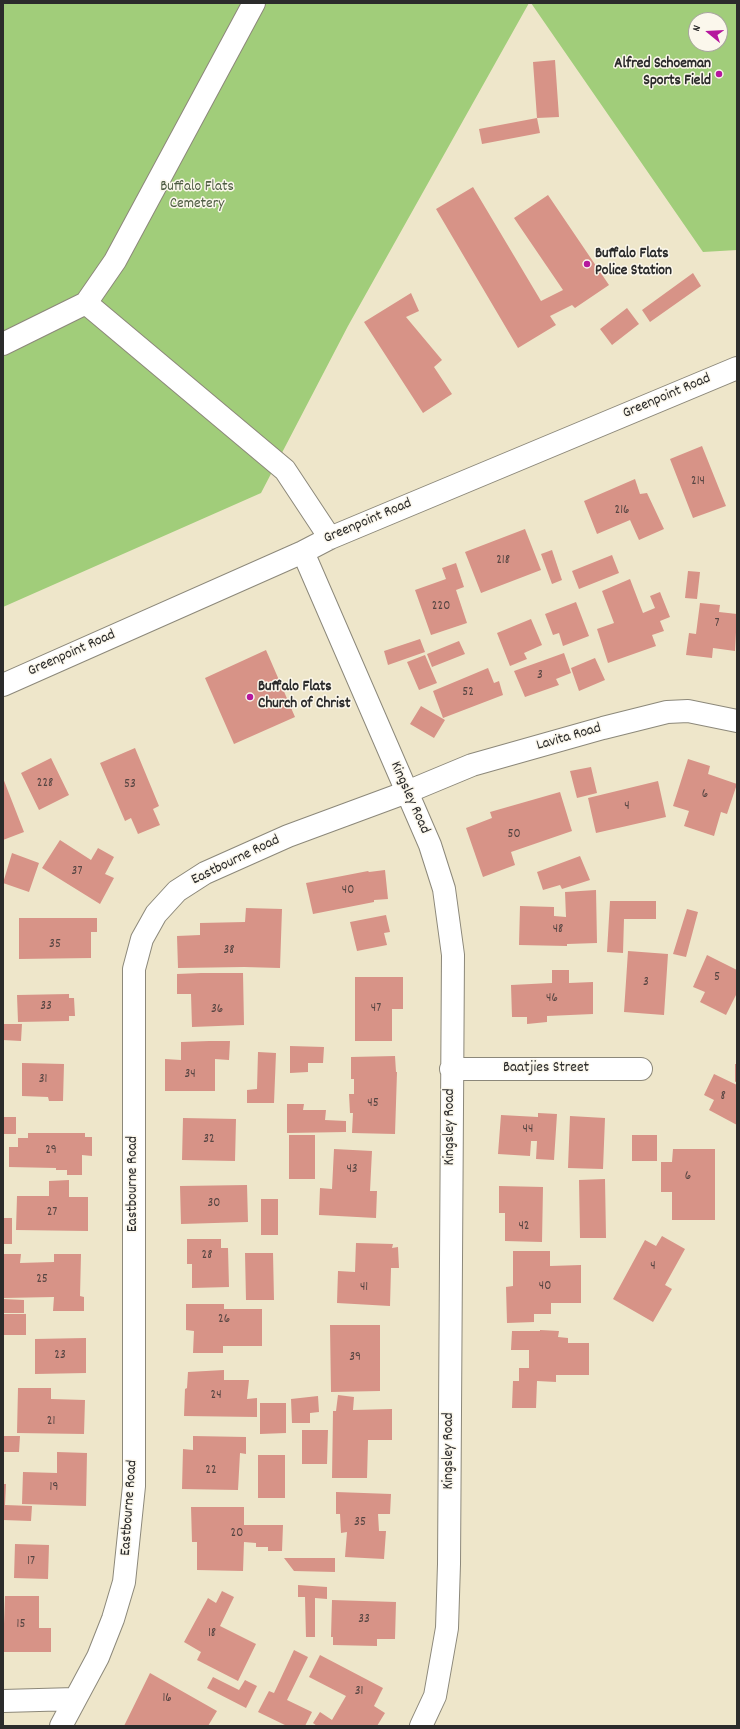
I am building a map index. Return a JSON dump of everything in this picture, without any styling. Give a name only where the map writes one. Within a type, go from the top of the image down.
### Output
[{"type":"street","points":[[3,344],[86,303],[115,261],[254,3]]},
{"type":"street","points":[[86,303],[286,470],[330,538]]},
{"type":"street","name":"Greenpoint Road","points":[[3,685],[304,552],[330,538],[737,368]]},
{"type":"street","name":"Kingsley Road","points":[[304,552],[430,845],[444,889],[453,955],[451,1069],[449,1556],[447,1628],[435,1696],[421,1726]]},
{"type":"street","name":"Lavita Road","points":[[407,792],[472,765],[603,728],[667,712],[688,711],[737,721]]},
{"type":"street","name":"Eastbourne Road","points":[[61,1726],[98,1657],[124,1582],[134,1486],[134,969],[142,939],[156,914],[178,891],[205,873],[288,836],[407,792]]},
{"type":"street","name":"Baatjies Street","points":[[451,1069],[641,1069]]},
{"type":"street","points":[[3,1701],[75,1699]]},
{"type":"green space","name":"Buffalo Flats Cemetery","points":[[3,3],[529,3],[348,326],[261,493],[3,607]]},
{"type":"green space","points":[[531,3],[737,3],[737,250],[703,252]]},
{"type":"building","points":[[555,60],[559,117],[537,118],[533,62]]},
{"type":"building","points":[[537,118],[540,133],[482,144],[479,129]]},
{"type":"building","points":[[473,187],[541,301],[563,290],[514,218],[548,195],[609,285],[575,308],[572,305],[550,316],[556,325],[518,348],[436,209]]},
{"type":"building","points":[[693,273],[701,286],[650,322],[642,310]]},
{"type":"building","points":[[411,293],[419,311],[406,317],[442,360],[434,367],[452,394],[423,413],[364,322]]},
{"type":"building","points":[[627,308],[639,324],[612,345],[600,329]]},
{"type":"building","points":[[702,446],[726,506],[693,518],[670,459]]},
{"type":"building","points":[[635,479],[640,494],[647,493],[664,529],[639,540],[630,520],[597,534],[584,501]]},
{"type":"building","points":[[525,529],[541,570],[481,593],[465,552]]},
{"type":"building","points":[[552,550],[562,580],[552,584],[541,554]]},
{"type":"building","points":[[612,555],[619,573],[579,589],[572,571]]},
{"type":"building","points":[[456,563],[464,587],[456,590],[467,623],[431,635],[415,590],[446,579],[442,568]]},
{"type":"building","points":[[688,571],[700,572],[697,599],[685,598]]},
{"type":"building","points":[[630,579],[643,613],[655,608],[650,596],[660,592],[670,617],[660,621],[664,631],[652,635],[656,646],[608,663],[597,629],[614,623],[602,591]]},
{"type":"building","points":[[576,602],[589,636],[563,646],[559,633],[553,635],[545,614]]},
{"type":"building","points":[[700,603],[720,605],[719,612],[737,614],[735,651],[713,648],[712,658],[686,655],[689,633],[696,634]]},
{"type":"building","points":[[531,619],[542,645],[524,653],[527,659],[510,666],[497,633]]},
{"type":"building","points":[[420,639],[425,652],[388,665],[384,651]]},
{"type":"building","points":[[459,641],[465,654],[432,667],[427,654]]},
{"type":"building","name":"Buffalo Flats Church of Christ","points":[[266,650],[295,717],[234,744],[205,678]]},
{"type":"building","points":[[564,653],[571,673],[556,679],[559,685],[525,697],[514,671]]},
{"type":"building","points":[[425,655],[437,683],[419,690],[407,662]]},
{"type":"building","points":[[595,658],[605,680],[579,691],[571,668]]},
{"type":"building","points":[[488,668],[494,683],[499,681],[503,695],[443,718],[433,691]]},
{"type":"building","points":[[421,706],[445,720],[434,738],[410,724]]},
{"type":"building","points":[[135,748],[159,806],[153,809],[160,825],[138,834],[131,818],[125,821],[100,763]]},
{"type":"building","points":[[51,758],[69,795],[39,810],[21,773]]},
{"type":"building","points":[[688,759],[710,766],[708,774],[737,784],[727,814],[721,812],[714,836],[684,826],[689,811],[673,806]]},
{"type":"building","points":[[591,767],[597,793],[577,798],[570,771]]},
{"type":"building","points":[[3,778],[24,832],[3,840]]},
{"type":"building","points":[[658,781],[666,817],[596,833],[588,798]]},
{"type":"building","points":[[560,792],[572,831],[511,852],[515,865],[483,877],[466,828],[492,818],[490,812]]},
{"type":"building","points":[[60,840],[91,860],[98,848],[114,857],[105,874],[114,878],[100,904],[42,868]]},
{"type":"building","points":[[12,853],[39,863],[29,892],[3,883]]},
{"type":"building","points":[[580,856],[590,880],[562,889],[560,885],[543,890],[537,872]]},
{"type":"building","points":[[385,870],[388,899],[374,900],[374,902],[313,914],[306,883],[368,871]]},
{"type":"building","points":[[596,890],[597,943],[567,944],[567,946],[519,945],[520,906],[554,907],[554,916],[566,917],[565,892]]},
{"type":"building","points":[[610,901],[656,901],[656,919],[624,919],[623,953],[607,952]]},
{"type":"building","points":[[246,908],[282,909],[280,968],[178,968],[177,936],[200,935],[200,923],[245,922]]},
{"type":"building","points":[[687,909],[698,912],[686,957],[673,954]]},
{"type":"building","points":[[386,915],[390,932],[384,933],[387,945],[357,951],[350,922]]},
{"type":"building","points":[[19,918],[97,918],[97,932],[91,932],[91,958],[19,959]]},
{"type":"building","points":[[628,951],[668,954],[664,1015],[624,1012]]},
{"type":"building","points":[[707,955],[737,970],[737,993],[726,1015],[700,1002],[705,992],[693,987]]},
{"type":"building","points":[[552,970],[569,970],[569,983],[593,982],[593,1014],[547,1016],[547,1022],[527,1024],[527,1017],[512,1017],[511,985],[552,983]]},
{"type":"building","points":[[243,973],[244,1025],[192,1027],[191,994],[177,994],[177,974]]},
{"type":"building","points":[[355,977],[403,977],[403,1009],[392,1009],[392,1041],[355,1041]]},
{"type":"building","points":[[69,994],[69,998],[74,998],[75,1016],[69,1016],[69,1021],[18,1022],[17,995]]},
{"type":"building","points":[[3,1024],[22,1024],[21,1041],[3,1040]]},
{"type":"building","points":[[230,1041],[229,1060],[215,1059],[215,1091],[165,1091],[165,1059],[181,1060],[181,1042]]},
{"type":"building","points":[[290,1046],[324,1047],[323,1063],[308,1063],[308,1072],[290,1073]]},
{"type":"building","points":[[258,1052],[276,1053],[274,1103],[247,1103],[247,1090],[257,1089]]},
{"type":"building","points":[[395,1056],[397,1072],[395,1134],[352,1133],[353,1113],[350,1113],[349,1094],[354,1094],[354,1079],[351,1079],[351,1057]]},
{"type":"building","points":[[22,1063],[64,1064],[63,1101],[49,1101],[48,1097],[22,1096]]},
{"type":"building","points":[[735,1064],[737,1064],[737,1081],[735,1082]]},
{"type":"building","points":[[714,1074],[737,1085],[737,1125],[709,1110],[714,1100],[704,1095]]},
{"type":"building","points":[[287,1104],[304,1104],[303,1110],[326,1110],[325,1120],[346,1121],[346,1132],[287,1133]]},
{"type":"building","points":[[538,1113],[557,1114],[554,1160],[536,1159],[537,1141],[531,1141],[530,1156],[498,1154],[501,1115],[538,1117]]},
{"type":"building","points":[[570,1116],[605,1118],[603,1169],[568,1168]]},
{"type":"building","points":[[3,1117],[16,1117],[16,1134],[3,1134]]},
{"type":"building","points":[[183,1118],[236,1119],[235,1161],[182,1160]]},
{"type":"building","points":[[28,1133],[85,1133],[85,1137],[92,1137],[92,1156],[82,1155],[82,1175],[67,1175],[67,1170],[56,1170],[56,1168],[9,1167],[9,1147],[18,1147],[18,1138],[28,1138]]},
{"type":"building","points":[[289,1135],[315,1135],[315,1179],[289,1179]]},
{"type":"building","points":[[632,1135],[657,1135],[657,1161],[632,1161]]},
{"type":"building","points":[[334,1149],[372,1151],[370,1191],[377,1191],[376,1218],[319,1215],[320,1188],[332,1189]]},
{"type":"building","points":[[673,1149],[715,1149],[715,1220],[672,1220],[672,1192],[661,1192],[661,1162],[672,1162]]},
{"type":"building","points":[[605,1179],[606,1238],[580,1238],[579,1180]]},
{"type":"building","points":[[69,1180],[69,1197],[88,1197],[88,1231],[16,1230],[17,1196],[49,1196],[49,1181]]},
{"type":"building","points":[[247,1185],[248,1222],[181,1224],[180,1186]]},
{"type":"building","points":[[499,1186],[543,1187],[542,1242],[505,1241],[505,1213],[499,1213]]},
{"type":"building","points":[[261,1199],[278,1199],[278,1235],[261,1235]]},
{"type":"building","points":[[3,1218],[12,1218],[12,1244],[3,1244]]},
{"type":"building","points":[[662,1236],[685,1249],[665,1285],[672,1289],[653,1322],[613,1299],[645,1240],[656,1246]]},
{"type":"building","points":[[187,1239],[221,1239],[221,1248],[228,1248],[229,1287],[192,1288],[192,1264],[187,1264]]},
{"type":"building","points":[[356,1243],[393,1244],[392,1248],[398,1247],[399,1268],[391,1268],[390,1306],[337,1303],[338,1271],[355,1272]]},
{"type":"building","points":[[513,1251],[550,1251],[550,1266],[581,1265],[581,1303],[551,1303],[551,1314],[534,1314],[534,1322],[507,1323],[506,1287],[513,1286]]},
{"type":"building","points":[[245,1253],[273,1253],[274,1300],[246,1300]]},
{"type":"building","points":[[3,1254],[21,1254],[20,1263],[54,1262],[54,1254],[81,1254],[80,1296],[84,1297],[84,1311],[53,1311],[54,1297],[3,1298]]},
{"type":"building","points":[[3,1299],[24,1300],[24,1313],[3,1313]]},
{"type":"building","points":[[186,1304],[224,1304],[224,1309],[262,1309],[262,1346],[223,1346],[223,1353],[193,1353],[194,1331],[186,1330]]},
{"type":"building","points":[[3,1314],[26,1314],[26,1335],[3,1335]]},
{"type":"building","points":[[330,1325],[380,1325],[380,1391],[331,1392]]},
{"type":"building","points":[[512,1331],[559,1331],[558,1337],[568,1338],[568,1343],[589,1343],[589,1375],[556,1375],[556,1382],[537,1381],[536,1408],[512,1408],[513,1381],[519,1381],[519,1368],[529,1368],[529,1350],[511,1350]]},
{"type":"building","points":[[86,1338],[86,1373],[35,1374],[35,1339]]},
{"type":"building","points":[[224,1370],[224,1380],[249,1380],[247,1399],[257,1398],[257,1417],[184,1416],[185,1389],[187,1388],[188,1372]]},
{"type":"building","points":[[18,1388],[51,1388],[51,1399],[85,1400],[84,1434],[17,1433]]},
{"type":"building","points":[[338,1395],[354,1397],[353,1410],[392,1409],[392,1440],[368,1440],[367,1478],[332,1478],[333,1411],[336,1411]]},
{"type":"building","points":[[318,1396],[319,1412],[310,1413],[310,1423],[292,1423],[291,1399]]},
{"type":"building","points":[[260,1403],[286,1403],[286,1433],[260,1434]]},
{"type":"building","points":[[302,1430],[328,1430],[327,1464],[302,1464]]},
{"type":"building","points":[[3,1436],[20,1436],[19,1452],[3,1452]]},
{"type":"building","points":[[193,1436],[246,1437],[246,1454],[240,1453],[238,1490],[182,1489],[183,1449],[193,1450]]},
{"type":"building","points":[[57,1452],[87,1453],[86,1506],[22,1504],[23,1472],[57,1473]]},
{"type":"building","points":[[258,1455],[285,1455],[285,1498],[258,1498]]},
{"type":"building","points":[[3,1484],[6,1484],[5,1505],[32,1506],[31,1521],[3,1520]]},
{"type":"building","points":[[336,1492],[391,1494],[390,1514],[378,1514],[379,1531],[386,1531],[384,1559],[345,1557],[347,1532],[341,1533],[340,1514],[336,1514]]},
{"type":"building","points":[[191,1507],[244,1507],[244,1525],[283,1525],[282,1551],[268,1551],[268,1547],[256,1547],[256,1543],[244,1542],[243,1571],[197,1570],[197,1542],[192,1542]]},
{"type":"building","points":[[15,1544],[49,1545],[48,1579],[14,1578]]},
{"type":"building","points":[[284,1558],[335,1558],[335,1572],[294,1571]]},
{"type":"building","points":[[298,1585],[327,1587],[327,1599],[315,1598],[315,1637],[306,1637],[305,1597],[298,1597]]},
{"type":"building","points":[[222,1591],[234,1597],[220,1626],[256,1644],[238,1681],[197,1660],[201,1652],[184,1642],[208,1598],[216,1603]]},
{"type":"building","points":[[5,1596],[39,1596],[39,1628],[51,1628],[51,1652],[3,1652]]},
{"type":"building","points":[[332,1600],[396,1602],[395,1639],[377,1639],[377,1646],[333,1645],[333,1637],[331,1637]]},
{"type":"building","points":[[294,1650],[308,1657],[287,1700],[312,1712],[305,1726],[287,1726],[258,1712],[269,1691],[274,1693]]},
{"type":"building","points":[[320,1655],[383,1688],[374,1706],[385,1713],[377,1726],[317,1726],[313,1723],[320,1712],[332,1720],[346,1696],[309,1677]]},
{"type":"building","points":[[150,1673],[217,1711],[208,1726],[124,1726]]},
{"type":"building","points":[[213,1677],[239,1690],[245,1680],[257,1686],[246,1708],[207,1688]]},
{"type":"place","name":"Alfred Schoeman Sports Field","points":[[719,74]]},
{"type":"place","name":"Buffalo Flats Police Station","points":[[587,264]]},
{"type":"place","name":"Buffalo Flats Church of Christ","points":[[250,697]]}]
